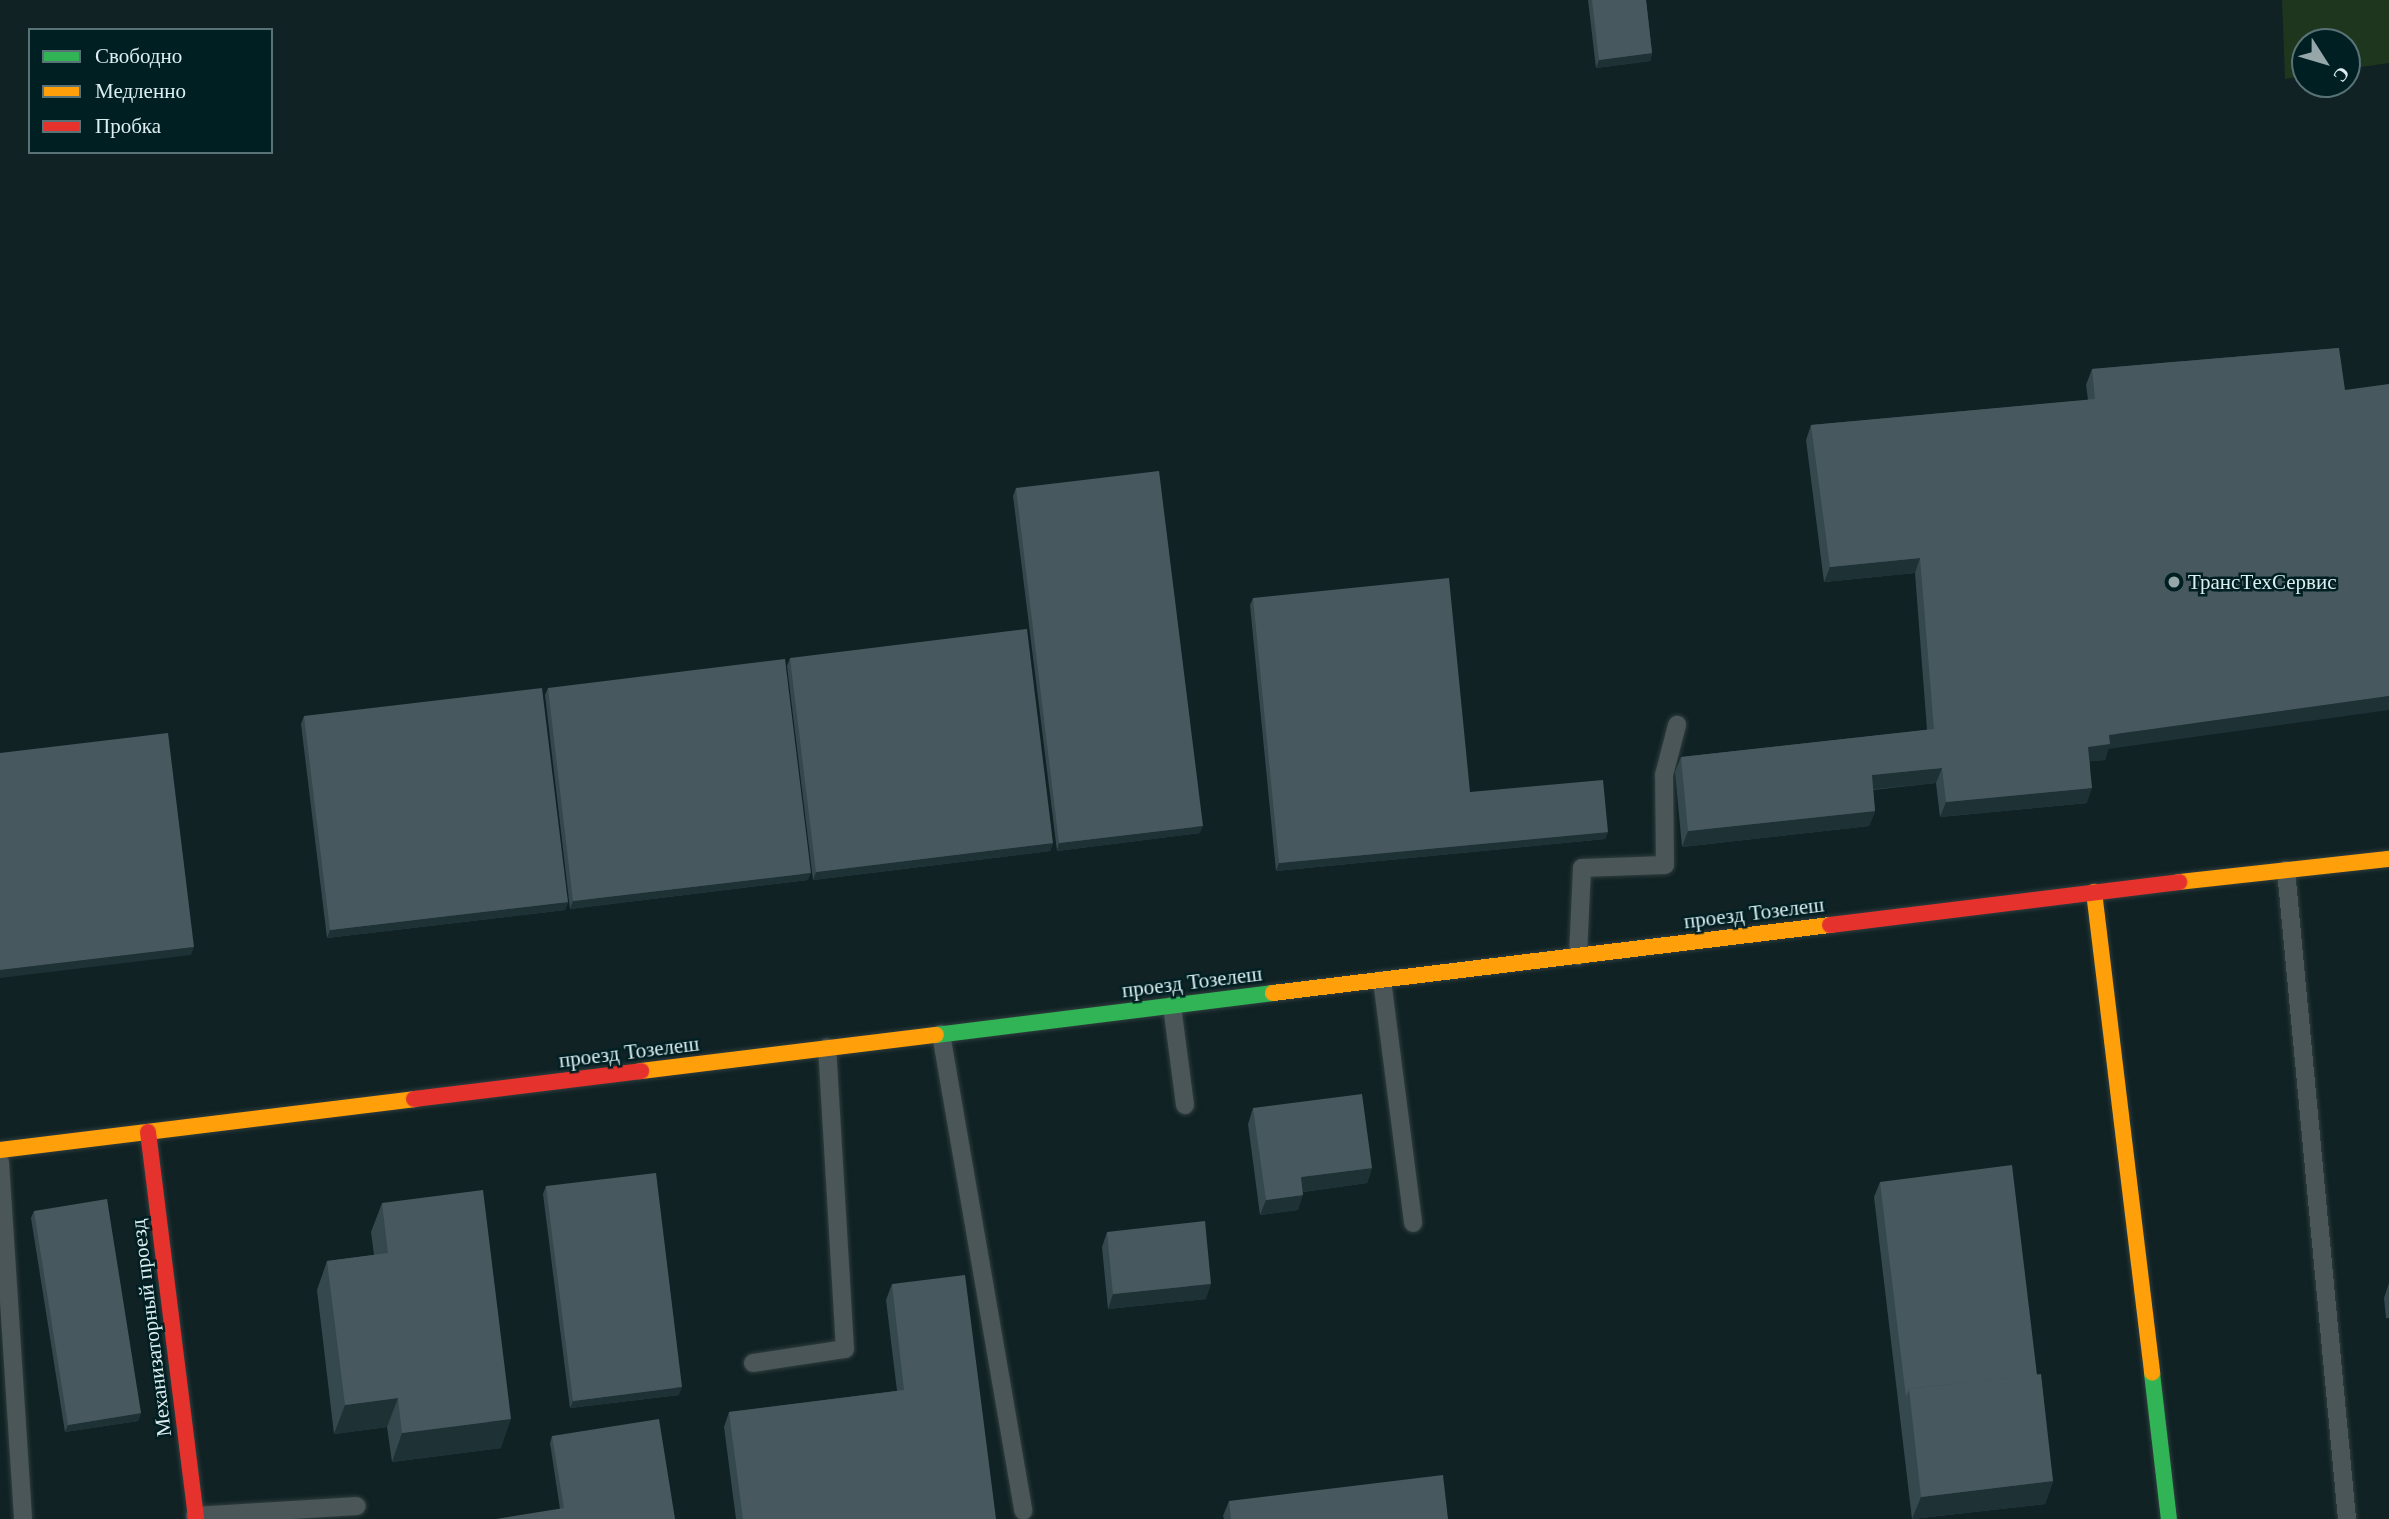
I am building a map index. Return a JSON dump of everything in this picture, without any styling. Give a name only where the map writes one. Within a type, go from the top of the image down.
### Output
[{"type":"street","name":"проезд Тозелеш","points":[[0,1150],[2094,892],[2389,859]]},
{"type":"street","points":[[2094,892],[2169,1519]]},
{"type":"street","name":"Механизаторный проезд","points":[[148,1132],[195,1517]]},
{"type":"lane","points":[[1578,956],[1582,868],[1665,865],[1664,775],[1677,725]]},
{"type":"lane","points":[[2286,870],[2347,1519]]},
{"type":"lane","points":[[1382,980],[1413,1223]]},
{"type":"lane","points":[[1172,1006],[1185,1105]]},
{"type":"lane","points":[[942,1034],[1023,1511]]},
{"type":"lane","points":[[753,1363],[845,1349],[827,1048]]},
{"type":"lane","points":[[0,1162],[23,1519]]},
{"type":"lane","points":[[195,1517],[357,1506]]},
{"type":"green space","points":[[2282,0],[2389,0],[2389,63],[2361,67],[2361,28],[2291,28],[2291,78],[2285,79]]},
{"type":"building","points":[[1592,0],[1646,0],[1652,53],[1599,60]]},
{"type":"building","points":[[2339,348],[2345,390],[2389,384],[2389,696],[2109,735],[2110,744],[2088,747],[2092,788],[1946,802],[1942,768],[1872,775],[1875,811],[1688,831],[1681,757],[1934,729],[1920,558],[1830,567],[1811,425],[2095,399],[2092,369]]},
{"type":"building","points":[[1159,471],[1203,826],[1059,843],[1016,488]]},
{"type":"building","points":[[1449,578],[1470,792],[1603,780],[1608,832],[1279,863],[1253,598]]},
{"type":"building","points":[[1027,629],[1053,843],[816,872],[790,658]]},
{"type":"building","points":[[785,659],[811,873],[573,901],[548,688]]},
{"type":"building","points":[[542,688],[568,902],[330,930],[304,716]]},
{"type":"building","points":[[168,733],[194,947],[0,970],[0,753]]},
{"type":"building","points":[[1362,1094],[1372,1168],[1301,1177],[1303,1195],[1266,1200],[1253,1108]]},
{"type":"building","points":[[2012,1165],[2037,1375],[1909,1389],[1906,1397],[1880,1182]]},
{"type":"building","points":[[656,1173],[682,1387],[573,1401],[546,1186]]},
{"type":"building","points":[[483,1190],[511,1419],[402,1433],[398,1398],[345,1405],[327,1261],[388,1253],[382,1203]]},
{"type":"building","points":[[107,1199],[141,1413],[68,1425],[34,1211]]},
{"type":"building","points":[[1205,1221],[1211,1284],[1113,1294],[1107,1232]]},
{"type":"building","points":[[965,1275],[996,1519],[743,1519],[729,1412],[904,1390],[892,1284]]},
{"type":"building","points":[[2041,1374],[2053,1481],[1921,1497],[1909,1389]]},
{"type":"building","points":[[659,1419],[675,1519],[496,1519],[564,1508],[552,1436]]},
{"type":"building","points":[[1443,1475],[1448,1519],[1231,1519],[1229,1501]]},
{"type":"traffic: fast","points":[[936,1035],[1273,993]]},
{"type":"traffic: fast","points":[[2152,1373],[2169,1519]]},
{"type":"traffic: slow","points":[[2179,882],[2389,859]]},
{"type":"traffic: slow","points":[[2094,892],[2152,1373]]},
{"type":"traffic: slow","points":[[1273,993],[1830,925]]},
{"type":"traffic: slow","points":[[641,1071],[936,1035]]},
{"type":"traffic: slow","points":[[0,1150],[414,1099]]},
{"type":"traffic: jam","points":[[1830,925],[2179,882]]},
{"type":"traffic: jam","points":[[414,1099],[641,1071]]},
{"type":"traffic: jam","points":[[148,1132],[196,1519]]},
{"type":"place","name":"ТрансТехСервис","points":[[2174,582]]}]
